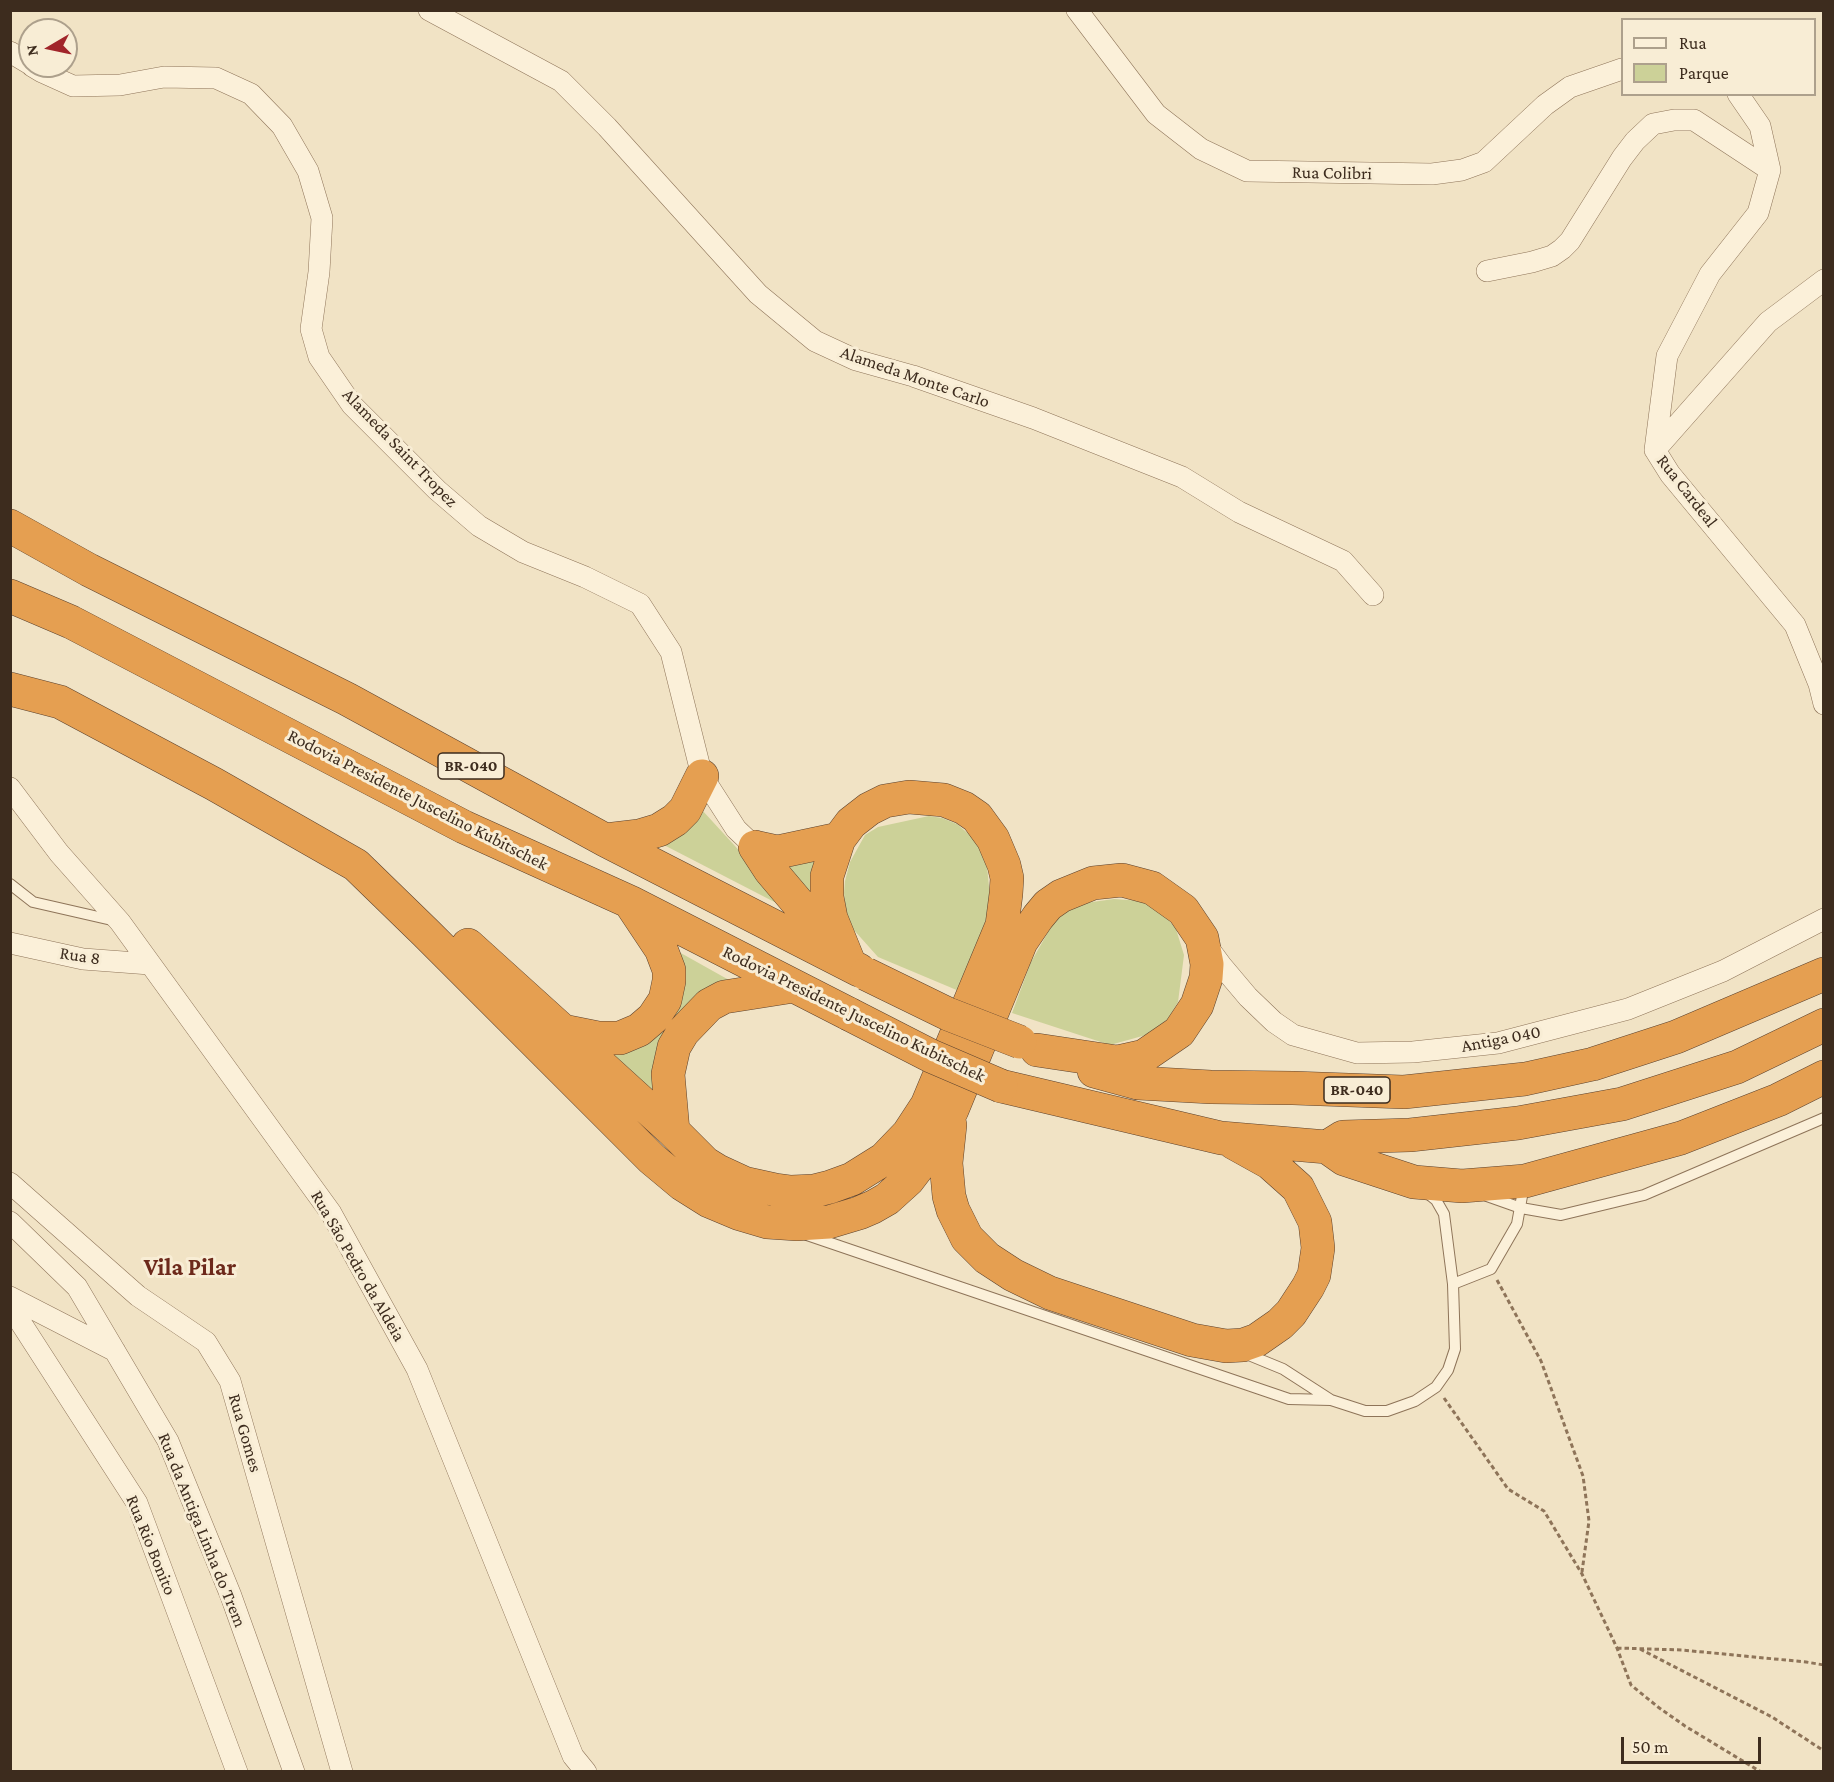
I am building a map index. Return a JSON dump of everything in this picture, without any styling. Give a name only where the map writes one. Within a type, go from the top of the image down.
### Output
[{"type":"highway","name":"BR-040","points":[[10,526],[89,570],[347,699],[605,840],[858,970],[948,1014],[1097,1072],[1138,1083],[1210,1088],[1404,1092],[1525,1079],[1593,1064],[1676,1037],[1824,974]]},
{"type":"highway","points":[[10,539],[89,570]]},
{"type":"highway","name":"Rodovia Presidente Juscelino Kubitschek","points":[[10,596],[82,628],[464,826],[630,902],[931,1056],[1001,1086],[1221,1138],[1327,1147],[1343,1137],[1410,1135],[1518,1123],[1622,1104],[1737,1066],[1824,1025]]},
{"type":"highway","points":[[10,669],[64,683],[218,761],[366,852],[674,1131],[705,1163],[744,1183],[791,1192],[814,1191],[852,1179],[884,1159],[908,1134],[927,1105],[1002,925],[1007,878],[1002,858],[986,828],[977,817],[954,803],[932,798],[909,797],[885,801],[869,809],[851,823],[839,839],[827,876],[827,897],[831,918],[858,970]]},
{"type":"highway","points":[[10,689],[60,702],[214,784],[356,865],[652,1159],[682,1184],[709,1201],[740,1214],[767,1222],[797,1224],[828,1222],[859,1214],[900,1189],[927,1159],[952,1110],[1021,942],[1048,905],[1061,896],[1093,883],[1122,880],[1152,888],[1183,910],[1202,938],[1207,964],[1204,984],[1197,1005],[1179,1032],[1156,1050],[1144,1056],[1117,1062],[1029,1046]]},
{"type":"highway","points":[[605,840],[639,836],[658,830],[675,820],[685,810],[702,776]]},
{"type":"highway","points":[[755,847],[778,852],[839,839]]},
{"type":"highway","points":[[755,847],[770,870],[858,970]]},
{"type":"highway","points":[[562,1031],[610,1039],[631,1035],[646,1025],[664,1000],[669,981],[666,959],[630,902]]},
{"type":"highway","points":[[674,1131],[668,1074],[674,1047],[683,1032],[709,1005],[724,997],[794,986]]},
{"type":"highway","points":[[1327,1147],[1344,1159],[1414,1182],[1523,1194],[1681,1138],[1778,1100],[1824,1077]]},
{"type":"highway","points":[[952,1110],[946,1163],[949,1196],[953,1210],[967,1238],[987,1258],[1013,1275],[1050,1293],[1209,1345],[1243,1345],[1269,1333],[1291,1313],[1314,1275],[1318,1248],[1315,1222],[1298,1188],[1270,1163],[1239,1144],[1221,1138]]},
{"type":"street","name":"Alameda Monte Carlo","points":[[429,10],[561,81],[607,127],[758,294],[814,341],[856,360],[913,376],[1011,410],[1182,477],[1239,512],[1343,561],[1373,595]]},
{"type":"street","name":"Rua Colibri","points":[[1077,10],[1156,114],[1201,149],[1247,171],[1432,174],[1462,170],[1484,162],[1545,105],[1570,87],[1621,70]]},
{"type":"street","name":"Alameda Saint Tropez","points":[[55,78],[73,86],[120,85],[164,77],[216,78],[251,94],[282,126],[308,171],[322,218],[319,272],[311,329],[319,357],[352,405],[437,490],[479,526],[523,552],[585,577],[640,604],[671,652],[702,776],[736,829],[755,847]]},
{"type":"street","points":[[1655,450],[1667,356],[1710,274],[1758,213],[1770,170],[1760,126],[1739,96]]},
{"type":"street","points":[[1487,271],[1532,262],[1552,256],[1562,249],[1570,241],[1622,158],[1635,141],[1653,124],[1674,120],[1694,120],[1770,170]]},
{"type":"street","name":"Rua Cardeal","points":[[1824,280],[1768,322],[1655,450],[1670,474],[1795,625],[1819,684],[1824,704]]},
{"type":"street","name":"Rua São Pedro da Aldeia","points":[[10,788],[59,853],[120,922],[331,1213],[417,1369],[578,1766]]},
{"type":"street","name":"Antiga 040","points":[[1202,938],[1248,997],[1274,1022],[1293,1035],[1358,1053],[1413,1052],[1498,1043],[1628,1009],[1723,971],[1824,919]]},
{"type":"street","name":"Rua 8","points":[[10,943],[83,959],[150,964]]},
{"type":"street","name":"Rua Gomes","points":[[10,1183],[138,1296],[206,1342],[230,1381],[342,1772]]},
{"type":"street","name":"Rua da Antiga Linha do Trem","points":[[10,1222],[77,1287],[168,1441],[231,1596],[294,1772]]},
{"type":"street","points":[[10,1297],[115,1352]]},
{"type":"street","name":"Rua Rio Bonito","points":[[10,1306],[137,1503],[237,1772]]},
{"type":"lane","points":[[10,884],[33,902],[120,922]]},
{"type":"lane","points":[[1453,1284],[1491,1269],[1517,1224],[1523,1194],[1562,1215],[1644,1195],[1824,1118]]},
{"type":"lane","points":[[1226,1346],[1283,1369],[1331,1400],[1365,1411],[1387,1411],[1414,1401],[1436,1386],[1448,1370],[1455,1349],[1453,1284],[1444,1214],[1436,1200],[1414,1182]]},
{"type":"lane","points":[[767,1222],[1289,1399],[1331,1400]]},
{"type":"path","points":[[1491,1269],[1541,1361],[1582,1476],[1589,1521],[1582,1574]]},
{"type":"path","points":[[1436,1386],[1508,1489],[1544,1511],[1582,1574],[1617,1648],[1631,1685],[1685,1726],[1761,1772]]},
{"type":"path","points":[[1617,1648],[1682,1650],[1824,1665]]},
{"type":"path","points":[[1640,1649],[1772,1717],[1824,1751]]},
{"type":"green space","points":[[702,810],[789,905],[788,909],[662,844]]},
{"type":"green space","points":[[929,816],[957,824],[979,843],[986,856],[991,907],[959,991],[878,957],[853,929],[846,913],[845,881],[850,862],[865,835],[878,827]]},
{"type":"green space","points":[[819,856],[813,903],[777,863]]},
{"type":"green space","points":[[1114,899],[1142,901],[1162,912],[1176,929],[1184,955],[1178,1002],[1167,1020],[1146,1035],[1110,1045],[1012,1013],[1031,962],[1055,920],[1069,909],[1085,903]]},
{"type":"green space","points":[[679,952],[729,980],[656,1100],[603,1044],[633,1044]]},
{"type":"district","name":"Vila Pilar","points":[[190,1268]]}]
